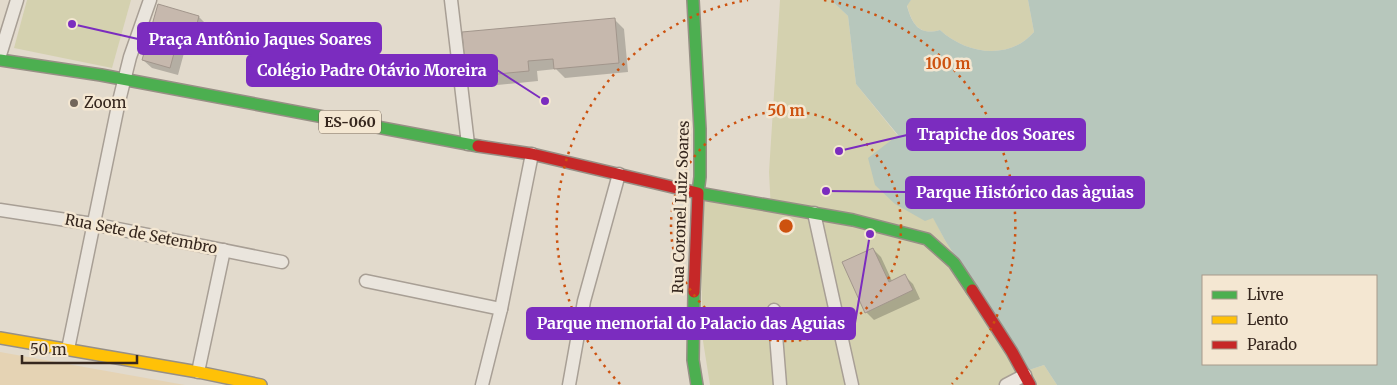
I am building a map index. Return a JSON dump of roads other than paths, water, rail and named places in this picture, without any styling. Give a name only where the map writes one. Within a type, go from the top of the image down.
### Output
[{"type":"main road","name":"Rua Coronel Luiz Soares","points":[[693,0],[700,129],[700,177],[693,316],[693,360],[697,385]]},
{"type":"main road","name":"ES-060","points":[[0,60],[101,75],[468,144],[532,154],[698,193]]},
{"type":"main road","points":[[698,193],[853,220],[927,239],[954,263],[1012,352],[1027,380]]},
{"type":"main road","points":[[0,338],[262,385]]},
{"type":"street","points":[[0,55],[17,0]]},
{"type":"street","points":[[68,349],[124,80],[150,0]]},
{"type":"street","points":[[451,0],[468,144]]},
{"type":"street","points":[[482,385],[501,309],[532,154]]},
{"type":"street","points":[[569,385],[584,301],[619,174]]},
{"type":"street","name":"Rua Sete de Setembro","points":[[0,210],[93,224],[282,262]]},
{"type":"street","points":[[814,214],[852,385]]},
{"type":"street","points":[[198,372],[224,250]]},
{"type":"street","points":[[366,281],[501,309]]},
{"type":"street","points":[[774,310],[780,385]]},
{"type":"street","points":[[1006,385],[1027,380]]},
{"type":"place","name":"Praça Antônio Jaques Soares","points":[[72,24]]},
{"type":"place","name":"Colégio Padre Otávio Moreira","points":[[545,101]]},
{"type":"place","name":"Zoom","points":[[74,103]]},
{"type":"place","name":"Trapiche dos Soares","points":[[839,151]]},
{"type":"place","name":"Parque Histórico das àguias","points":[[826,191]]},
{"type":"place","name":"Parque memorial do Palacio das Aguias","points":[[870,234]]}]
